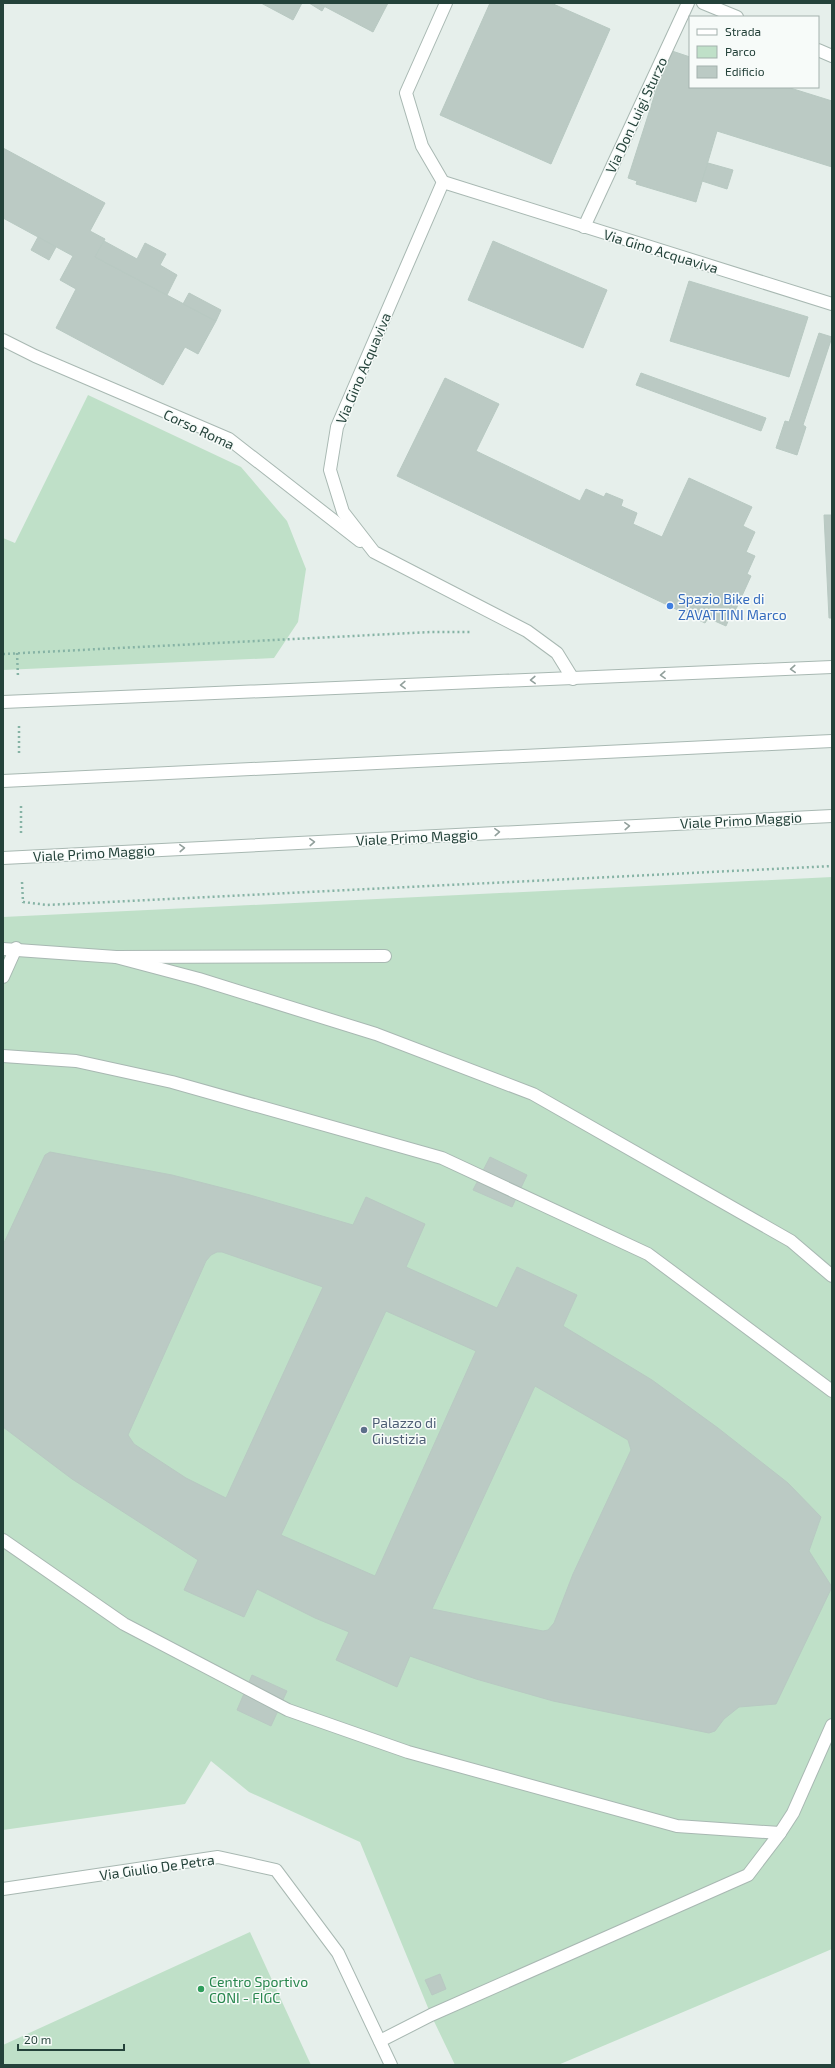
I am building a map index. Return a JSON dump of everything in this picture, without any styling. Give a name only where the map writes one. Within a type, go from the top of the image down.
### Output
[{"type":"street","points":[[443,182],[422,146],[406,92],[446,3]]},
{"type":"street","name":"Via Don Luigi Sturzo","points":[[584,227],[688,3]]},
{"type":"street","points":[[703,3],[735,16]]},
{"type":"street","points":[[819,50],[832,56]]},
{"type":"street","name":"Via Gino Acquaviva","points":[[573,679],[557,653],[527,631],[374,552],[343,512],[330,470],[337,427],[443,182],[832,304]]},
{"type":"street","name":"Corso Roma","points":[[3,340],[35,356],[229,439],[374,552]]},
{"type":"street","points":[[3,702],[832,667]]},
{"type":"street","points":[[3,781],[832,741]]},
{"type":"street","name":"Viale Primo Maggio","points":[[3,858],[832,816]]},
{"type":"street","points":[[3,949],[16,948],[116,957],[385,956]]},
{"type":"street","points":[[3,977],[16,948]]},
{"type":"street","points":[[116,957],[199,978],[376,1034],[533,1094],[791,1241],[832,1276]]},
{"type":"street","points":[[3,1056],[76,1061],[172,1082],[442,1158],[648,1254],[832,1391]]},
{"type":"street","points":[[3,1540],[124,1624],[288,1710],[408,1752],[676,1826],[780,1833]]},
{"type":"street","points":[[380,2041],[432,2015],[748,1875],[780,1833],[793,1813],[832,1724]]},
{"type":"street","name":"Via Giulio De Petra","points":[[3,1889],[218,1857],[276,1870],[338,1953],[390,2065]]},
{"type":"path","points":[[3,654],[430,632],[475,632]]},
{"type":"green space","points":[[88,395],[241,467],[287,521],[306,569],[298,622],[274,658],[3,670],[3,538],[15,543]]},
{"type":"green space","points":[[832,877],[832,1949],[558,2065],[455,2065],[431,2015],[360,1842],[249,1792],[211,1761],[185,1804],[3,1830],[3,917]]},
{"type":"green space","name":"Centro Sportivo CONI - FIGC","points":[[250,1932],[311,2065],[3,2065],[3,2045]]},
{"type":"building","points":[[261,3],[302,3],[293,20]]},
{"type":"building","points":[[309,3],[318,3],[325,6],[322,11]]},
{"type":"building","points":[[318,3],[388,3],[373,32]]},
{"type":"building","points":[[490,3],[551,3],[610,29],[551,164],[440,115]]},
{"type":"building","points":[[669,50],[689,57],[689,88],[790,88],[832,101],[832,167],[717,131],[696,202],[636,184],[637,181],[628,178]]},
{"type":"building","points":[[3,148],[105,203],[90,231],[105,239],[95,257],[216,321],[198,354],[185,347],[163,385],[56,328],[76,289],[60,280],[73,256],[3,218]]},
{"type":"building","points":[[708,163],[733,170],[727,189],[702,181]]},
{"type":"building","points":[[38,237],[56,247],[49,260],[31,250]]},
{"type":"building","points":[[104,241],[137,259],[145,243],[166,254],[160,265],[177,275],[167,295],[95,257]]},
{"type":"building","points":[[493,241],[607,290],[583,348],[468,300]]},
{"type":"building","points":[[689,281],[808,317],[789,377],[670,341]]},
{"type":"building","points":[[189,293],[221,310],[216,321],[183,304]]},
{"type":"building","points":[[819,333],[832,337],[803,425],[806,427],[797,455],[776,448],[785,421],[789,422]]},
{"type":"building","points":[[641,373],[766,418],[761,431],[636,385]]},
{"type":"building","points":[[445,378],[499,404],[476,451],[580,501],[586,489],[604,497],[606,493],[623,500],[621,506],[637,513],[633,524],[662,537],[689,478],[752,507],[743,526],[755,532],[746,552],[755,556],[747,574],[751,576],[731,620],[729,619],[726,626],[708,618],[705,623],[397,476]]},
{"type":"building","points":[[824,515],[832,515],[832,618],[829,618]]},
{"type":"building","points":[[50,1152],[172,1175],[250,1195],[353,1225],[366,1197],[425,1224],[406,1267],[497,1308],[517,1267],[577,1295],[563,1326],[652,1380],[718,1428],[788,1483],[821,1517],[809,1551],[832,1587],[776,1704],[739,1707],[724,1719],[715,1731],[709,1733],[553,1701],[476,1679],[410,1656],[397,1687],[336,1660],[349,1632],[315,1618],[257,1589],[244,1617],[184,1590],[198,1560],[72,1479],[3,1427],[3,1245],[45,1155]],"holes":[[[217,1252],[222,1252],[323,1287],[226,1498],[186,1478],[134,1444],[128,1435],[206,1261],[211,1255]],[[386,1311],[476,1351],[375,1576],[281,1535]],[[535,1386],[628,1440],[631,1450],[573,1574],[554,1623],[548,1630],[543,1631],[432,1609]]]},
{"type":"building","points":[[490,1157],[527,1175],[512,1207],[473,1190]]},
{"type":"building","points":[[252,1675],[287,1691],[271,1726],[237,1710]]},
{"type":"building","points":[[440,1974],[446,1989],[432,1995],[425,1980]]},
{"type":"place","name":"Spazio Bike di ZAVATTINI Marco","points":[[670,606]]},
{"type":"place","name":"Palazzo di Giustizia","points":[[364,1430]]},
{"type":"place","name":"Centro Sportivo CONI - FIGC","points":[[201,1989]]}]
